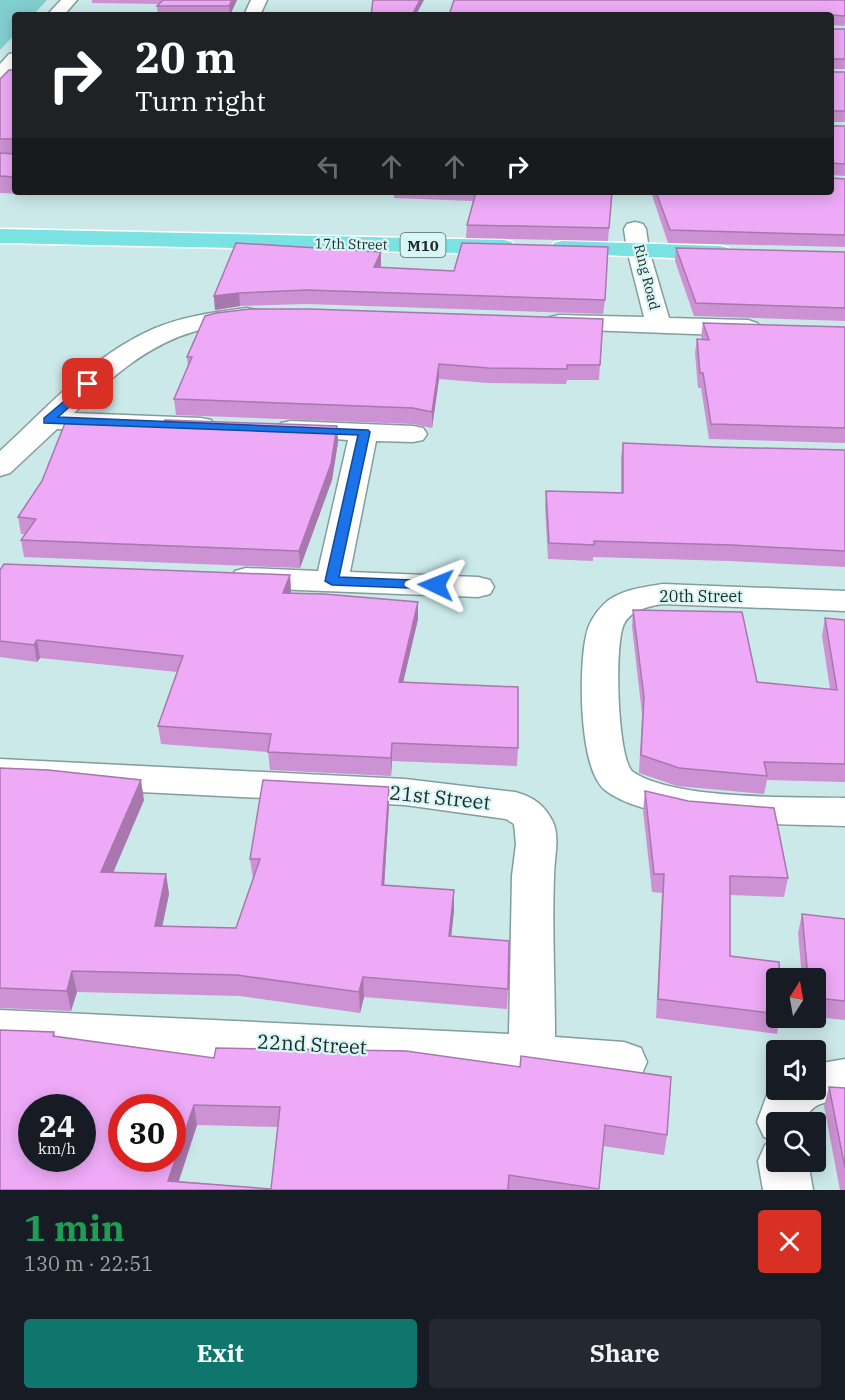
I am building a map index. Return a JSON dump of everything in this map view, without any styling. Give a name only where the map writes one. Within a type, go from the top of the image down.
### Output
[{"type":"main road","points":[[611,228],[742,253]]},
{"type":"main road","name":"17th Street","points":[[0,236],[520,247]]},
{"type":"main road","points":[[544,248],[644,236]]},
{"type":"street","points":[[58,12],[69,0]]},
{"type":"street","points":[[0,74],[12,62]]},
{"type":"street","name":"Ring Road","points":[[644,236],[659,326]]},
{"type":"street","points":[[0,467],[48,420],[120,357],[164,333],[216,318],[270,314]]},
{"type":"street","name":"Ring Road","points":[[531,321],[775,329]]},
{"type":"street","points":[[48,420],[224,427]]},
{"type":"street","points":[[270,429],[412,434]]},
{"type":"street","points":[[332,581],[364,432]]},
{"type":"street","points":[[213,576],[478,587]]},
{"type":"street","name":"20th Street","points":[[845,601],[663,594],[637,598],[621,606],[605,626],[602,652],[601,719],[610,770],[618,781],[636,790],[663,798],[755,809],[845,812]]},
{"type":"street","name":"21st Street","points":[[0,772],[405,792],[515,806],[528,814],[534,824],[536,844],[533,876],[532,1054]]},
{"type":"street","name":"22nd Street","points":[[0,1029],[532,1054],[624,1062]]},
{"type":"street","points":[[826,1082],[845,1079]]},
{"type":"street","points":[[785,1172],[788,1190]]},
{"type":"shaded area","points":[[0,0],[47,0],[36,12],[12,12],[12,37],[0,50]]},
{"type":"building","points":[[163,0],[232,0],[229,6],[157,6]]},
{"type":"building","points":[[373,0],[420,0],[414,12],[371,12]]},
{"type":"building","points":[[454,0],[845,0],[845,16],[834,15],[834,12],[450,12]]},
{"type":"building","points":[[834,29],[845,29],[845,59],[834,59]]},
{"type":"building","points":[[12,70],[12,139],[0,139],[0,79]]},
{"type":"building","points":[[834,72],[845,72],[845,111],[834,111]]},
{"type":"building","points":[[834,126],[845,126],[845,164],[834,163]]},
{"type":"building","points":[[0,153],[12,154],[12,177],[0,176]]},
{"type":"building","points":[[834,178],[845,179],[845,235],[670,230],[657,195],[834,195]]},
{"type":"building","points":[[475,195],[612,195],[609,228],[467,225]]},
{"type":"building","points":[[236,243],[381,252],[374,267],[454,271],[462,243],[608,247],[605,300],[307,290],[214,296]]},
{"type":"building","points":[[676,248],[845,252],[845,308],[696,303]]},
{"type":"building","points":[[250,309],[603,319],[600,365],[567,365],[567,369],[488,368],[439,364],[432,412],[413,408],[174,399],[192,357],[187,357],[205,316]]},
{"type":"building","points":[[703,323],[845,327],[845,428],[711,424],[703,373],[700,373],[697,339],[709,340]]},
{"type":"building","points":[[165,420],[337,426],[331,464],[299,551],[21,540],[36,519],[18,517],[42,481],[65,423],[163,424]]},
{"type":"building","points":[[623,443],[845,450],[845,551],[594,541],[594,545],[549,543],[546,491],[623,493]]},
{"type":"building","points":[[4,564],[290,575],[283,593],[418,602],[399,682],[518,687],[518,748],[392,743],[391,758],[268,752],[271,734],[158,726],[183,656],[37,640],[34,645],[0,641],[0,570]]},
{"type":"building","points":[[633,610],[742,612],[757,682],[837,690],[825,618],[845,620],[845,764],[764,762],[767,776],[679,768],[641,755],[644,697]]},
{"type":"building","points":[[0,768],[48,770],[141,780],[101,872],[166,874],[155,926],[236,928],[260,859],[250,859],[263,780],[389,787],[382,885],[454,890],[449,936],[509,941],[508,989],[363,977],[359,992],[237,975],[72,971],[67,991],[0,988]]},
{"type":"building","points":[[645,791],[688,801],[774,808],[788,878],[730,876],[730,956],[779,962],[779,968],[766,968],[766,1013],[658,999],[664,874],[654,874]]},
{"type":"building","points":[[802,914],[845,919],[845,1001],[826,999],[826,968],[807,968]]},
{"type":"building","points":[[0,1030],[54,1032],[53,1036],[214,1058],[216,1048],[406,1051],[520,1067],[521,1056],[671,1077],[667,1135],[605,1125],[599,1189],[509,1175],[508,1190],[0,1190]],"holes":[[[108,1094],[186,1094],[186,1128],[194,1105],[280,1107],[271,1189],[168,1181],[171,1172],[108,1172]]]},
{"type":"building","points":[[829,1087],[845,1088],[845,1168]]},
{"type":"route","points":[[88,384],[48,420],[364,432],[332,581],[436,585]]}]
